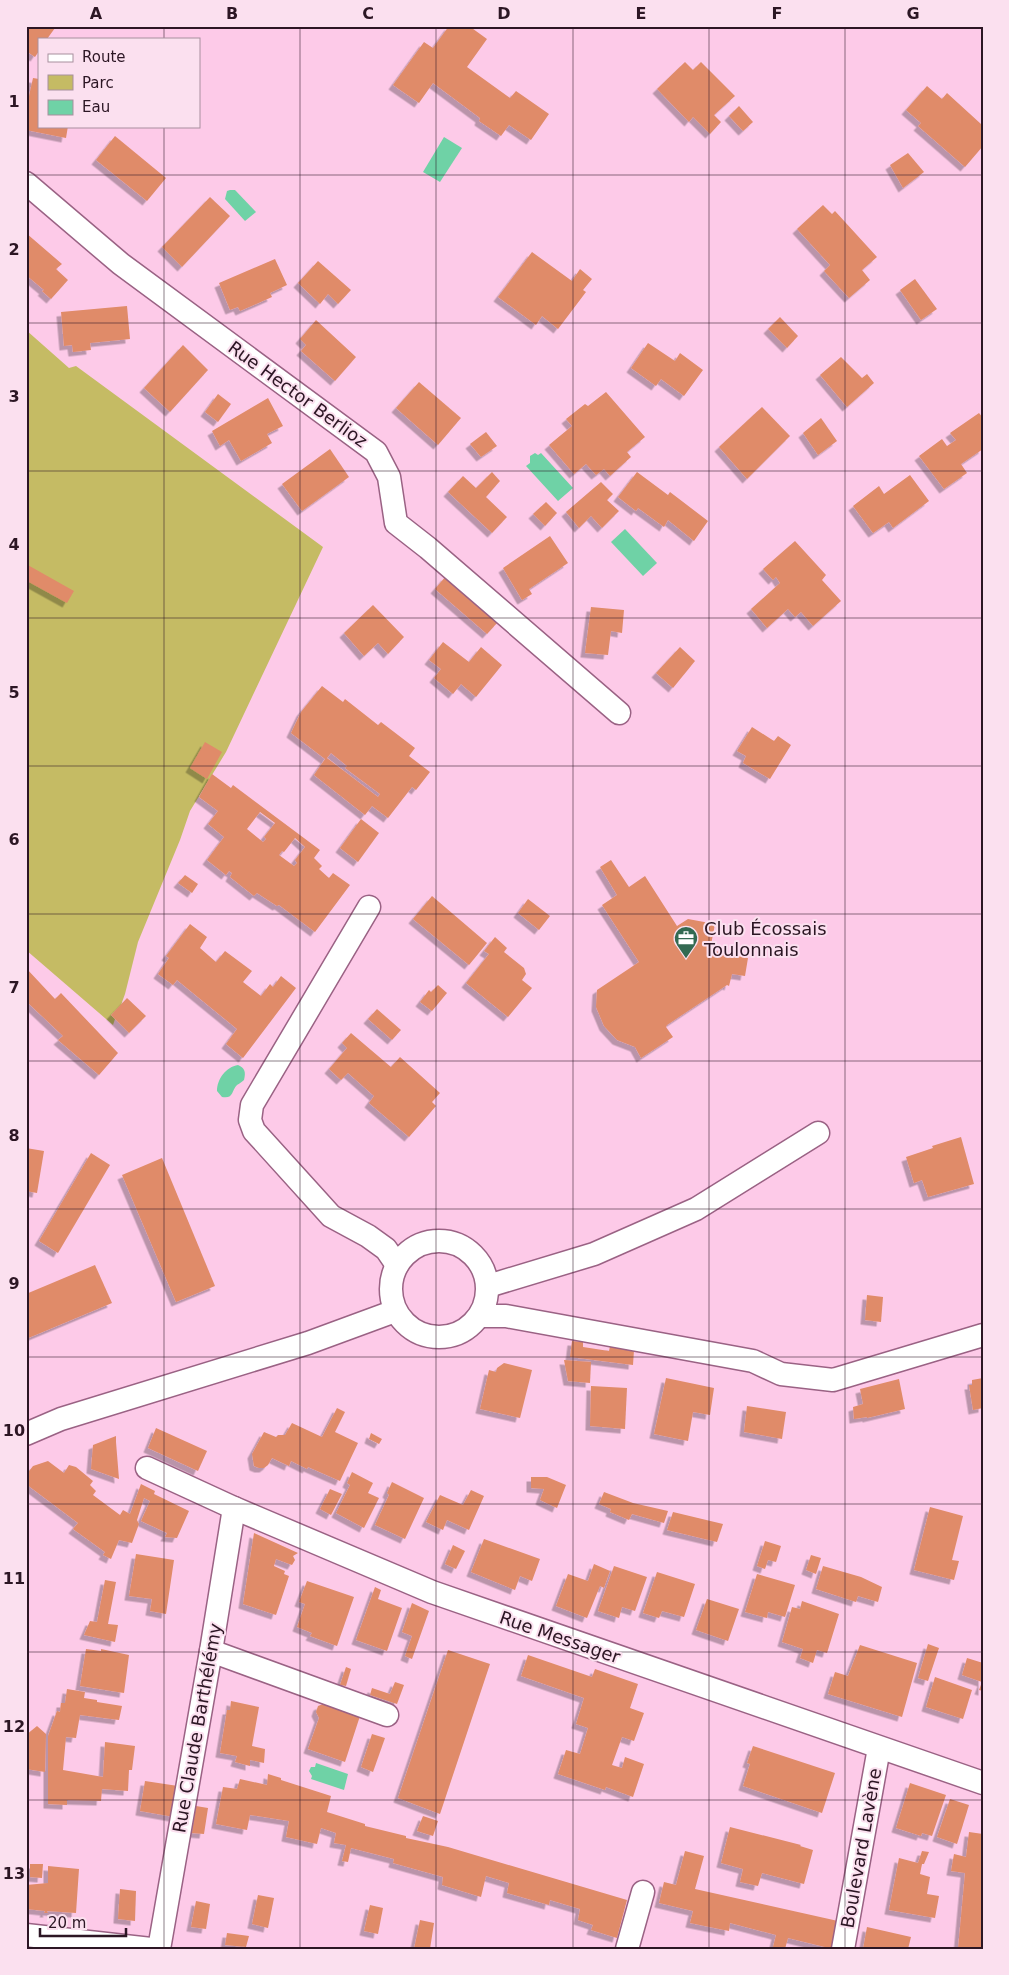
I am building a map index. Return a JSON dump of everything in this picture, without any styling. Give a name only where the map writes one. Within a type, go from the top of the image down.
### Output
[{"type":"street","name":"Rue Hector Berlioz","points":[[26,183],[121,264],[376,452],[389,477],[396,523],[428,548],[619,712]]},
{"type":"street","points":[[369,907],[252,1105],[250,1120],[254,1131],[331,1216],[368,1236],[386,1249],[396,1265]]},
{"type":"street","points":[[488,1286],[594,1254],[696,1209],[818,1133]]},
{"type":"street","points":[[434,1241],[451,1242],[466,1249],[483,1269],[488,1286],[487,1300],[480,1316],[468,1328],[453,1336],[435,1338],[418,1334],[405,1325],[395,1311],[390,1290],[396,1265],[414,1247],[434,1241]]},
{"type":"street","points":[[26,1434],[61,1420],[308,1343],[395,1311]]},
{"type":"street","points":[[480,1316],[506,1316],[753,1360],[780,1374],[833,1380],[983,1335]]},
{"type":"street","name":"Rue Messager","points":[[147,1468],[234,1508],[432,1592],[983,1783]]},
{"type":"street","name":"Rue Claude Barthélémy","points":[[159,1949],[234,1508]]},
{"type":"street","points":[[211,1651],[387,1715]]},
{"type":"street","name":"Boulevard Lavène","points":[[843,1949],[879,1748]]},
{"type":"street","points":[[627,1949],[643,1892]]},
{"type":"street","points":[[26,1935],[151,1949]]},
{"type":"green space","points":[[26,330],[69,368],[76,366],[323,547],[226,752],[190,811],[138,942],[121,1005],[111,1015],[115,1019],[113,1025],[26,950]]},
{"type":"water","points":[[444,137],[462,148],[440,182],[423,172]]},
{"type":"water","points":[[235,190],[256,212],[245,221],[225,199],[227,191]]},
{"type":"water","points":[[535,453],[538,455],[541,453],[573,488],[558,501],[526,466],[530,463],[530,456]]},
{"type":"water","points":[[625,529],[657,563],[643,576],[611,542]]},
{"type":"water","points":[[238,1065],[244,1071],[244,1080],[235,1087],[229,1097],[222,1097],[217,1091],[220,1078],[230,1068]]},
{"type":"water","points":[[316,1763],[348,1774],[344,1790],[311,1779],[312,1776],[309,1771],[311,1767],[315,1767]]},
{"type":"building","points":[[26,26],[52,26],[55,28],[48,38],[38,38],[38,52],[35,57],[26,51]]},
{"type":"building","points":[[449,26],[469,26],[487,39],[467,67],[510,98],[516,91],[549,114],[531,140],[509,125],[501,136],[479,121],[480,118],[433,83],[419,103],[393,85],[424,42],[433,48]]},
{"type":"building","points":[[685,62],[693,70],[701,62],[735,96],[714,115],[721,122],[710,134],[693,117],[689,122],[657,89]]},
{"type":"building","points":[[33,78],[38,79],[38,128],[68,128],[66,138],[26,130],[26,95],[29,96]]},
{"type":"building","points":[[927,86],[942,99],[947,93],[981,124],[983,121],[983,146],[965,167],[918,126],[921,123],[906,110]]},
{"type":"building","points":[[739,106],[753,122],[743,131],[729,116]]},
{"type":"building","points":[[115,136],[166,178],[147,201],[96,160]]},
{"type":"building","points":[[908,153],[924,172],[903,188],[890,165]]},
{"type":"building","points":[[210,197],[230,216],[182,267],[162,247]]},
{"type":"building","points":[[823,205],[832,214],[835,211],[877,257],[862,270],[870,280],[849,298],[824,271],[830,265],[797,229]]},
{"type":"building","points":[[26,233],[62,264],[56,269],[68,280],[51,299],[42,291],[44,290],[26,275]]},
{"type":"building","points":[[532,252],[572,281],[580,269],[592,279],[583,290],[586,292],[558,329],[542,316],[536,325],[498,297]]},
{"type":"building","points":[[275,259],[287,285],[270,293],[272,297],[240,311],[238,307],[230,310],[219,283]]},
{"type":"building","points":[[318,261],[351,290],[338,304],[328,294],[320,304],[298,283]]},
{"type":"building","points":[[915,279],[937,309],[921,320],[900,290]]},
{"type":"building","points":[[127,306],[130,339],[90,343],[91,350],[73,352],[72,345],[64,346],[61,312]]},
{"type":"building","points":[[780,317],[798,336],[787,348],[768,329]]},
{"type":"building","points":[[316,320],[356,357],[335,381],[301,351],[306,345],[300,339]]},
{"type":"building","points":[[648,343],[675,361],[680,353],[703,370],[684,396],[661,379],[656,386],[631,368]]},
{"type":"building","points":[[183,345],[208,370],[170,412],[144,388]]},
{"type":"building","points":[[841,357],[862,378],[867,374],[874,383],[847,407],[820,375]]},
{"type":"building","points":[[419,382],[461,418],[438,445],[396,408]]},
{"type":"building","points":[[606,392],[645,437],[627,452],[631,457],[610,476],[604,469],[596,475],[586,464],[574,474],[549,445],[572,426],[566,419],[585,404],[588,406]]},
{"type":"building","points":[[218,394],[231,404],[218,422],[205,412]]},
{"type":"building","points":[[268,398],[283,426],[267,434],[272,443],[241,461],[229,440],[220,446],[212,431]]},
{"type":"building","points":[[762,407],[790,436],[747,479],[719,447]]},
{"type":"building","points":[[979,413],[983,418],[983,449],[961,464],[967,473],[944,489],[919,456],[942,439],[947,446],[956,440],[950,433]]},
{"type":"building","points":[[821,418],[837,441],[818,455],[803,433]]},
{"type":"building","points":[[486,432],[497,446],[481,457],[470,444]]},
{"type":"building","points":[[330,449],[349,477],[302,511],[282,484]]},
{"type":"building","points":[[492,472],[500,481],[486,497],[507,517],[492,533],[448,492],[463,476],[476,488]]},
{"type":"building","points":[[637,472],[668,495],[670,492],[708,521],[694,541],[668,520],[664,527],[638,508],[636,511],[618,497]]},
{"type":"building","points":[[910,475],[929,501],[893,528],[889,522],[873,533],[853,506],[879,486],[884,494]]},
{"type":"building","points":[[601,482],[613,494],[607,500],[619,511],[602,528],[591,516],[579,528],[566,512]]},
{"type":"building","points":[[546,502],[557,513],[545,526],[533,514]]},
{"type":"building","points":[[550,536],[568,563],[529,589],[532,594],[522,600],[503,568]]},
{"type":"building","points":[[795,541],[826,575],[822,580],[841,601],[813,626],[801,612],[795,617],[788,609],[767,628],[751,609],[780,583],[776,577],[773,580],[763,569]]},
{"type":"building","points":[[26,564],[74,591],[67,603],[29,582],[26,587]]},
{"type":"building","points":[[446,576],[498,622],[487,634],[435,589]]},
{"type":"building","points":[[373,605],[404,637],[388,654],[378,643],[364,656],[344,633]]},
{"type":"building","points":[[591,607],[624,610],[622,633],[611,631],[608,655],[585,653]]},
{"type":"building","points":[[443,642],[469,662],[481,647],[502,665],[476,697],[461,684],[453,694],[434,678],[441,669],[429,660]]},
{"type":"building","points":[[680,647],[695,661],[673,688],[656,673]]},
{"type":"building","points":[[322,686],[343,702],[345,699],[378,725],[381,722],[415,748],[409,756],[430,772],[416,790],[412,787],[388,818],[372,806],[365,815],[314,775],[325,759],[291,733],[301,712]],"holes":[[[331,753],[347,766],[345,768],[380,794],[378,797],[327,758]]]},
{"type":"building","points":[[752,727],[774,741],[778,736],[791,745],[770,779],[743,763],[746,756],[737,751]]},
{"type":"building","points":[[205,742],[222,752],[207,779],[190,768]]},
{"type":"building","points":[[212,774],[231,788],[233,785],[320,850],[314,858],[322,866],[319,869],[329,878],[333,873],[350,885],[315,932],[279,905],[277,906],[257,893],[254,896],[230,877],[232,873],[229,871],[226,875],[207,860],[224,837],[208,824],[218,811],[199,797]],"holes":[[[260,812],[275,823],[264,837],[266,839],[263,842],[247,829]],[[295,838],[305,847],[295,860],[297,863],[294,866],[279,855],[282,851],[284,852]]]},
{"type":"building","points":[[361,819],[379,833],[358,862],[340,848]]},
{"type":"building","name":"Club Écossais Toulonnais","points":[[611,860],[629,887],[645,876],[677,926],[688,919],[715,924],[710,950],[748,958],[745,976],[732,974],[729,986],[727,985],[667,1025],[666,1027],[673,1037],[641,1058],[635,1047],[617,1040],[604,1026],[596,1007],[597,990],[639,962],[602,905],[617,895],[600,867]]},
{"type":"building","points":[[185,875],[198,884],[192,893],[178,883]]},
{"type":"building","points":[[432,896],[487,943],[469,965],[413,919]]},
{"type":"building","points":[[528,899],[550,916],[539,930],[518,913]]},
{"type":"building","points":[[190,924],[207,937],[200,948],[216,962],[225,951],[252,971],[243,982],[261,996],[270,984],[273,987],[281,976],[296,988],[243,1058],[226,1044],[237,1029],[177,980],[173,985],[158,974],[169,958],[166,956]]},
{"type":"building","points":[[495,937],[507,948],[504,952],[524,968],[526,974],[522,980],[532,988],[508,1017],[466,983],[489,954],[484,951]]},
{"type":"building","points":[[26,968],[55,999],[61,993],[118,1053],[99,1075],[58,1040],[63,1036],[26,1003]]},
{"type":"building","points":[[438,985],[447,993],[432,1011],[420,1002],[429,990],[431,992]]},
{"type":"building","points":[[127,998],[146,1016],[129,1033],[111,1015]]},
{"type":"building","points":[[377,1009],[401,1030],[392,1040],[368,1019]]},
{"type":"building","points":[[351,1033],[391,1067],[400,1057],[440,1093],[432,1102],[436,1106],[409,1137],[369,1103],[374,1096],[348,1073],[341,1080],[329,1069],[347,1048],[342,1043]]},
{"type":"building","points":[[961,1137],[974,1184],[928,1197],[922,1180],[914,1183],[906,1157]]},
{"type":"building","points":[[26,1148],[44,1151],[37,1193],[26,1191]]},
{"type":"building","points":[[91,1153],[110,1165],[58,1253],[39,1241]]},
{"type":"building","points":[[162,1158],[215,1286],[176,1302],[122,1175]]},
{"type":"building","points":[[95,1265],[112,1303],[26,1339],[26,1294]]},
{"type":"building","points":[[867,1295],[883,1297],[881,1322],[865,1320]]},
{"type":"building","points":[[572,1341],[583,1342],[583,1347],[609,1351],[610,1346],[634,1350],[633,1365],[570,1357]]},
{"type":"building","points":[[564,1360],[591,1362],[590,1383],[568,1381]]},
{"type":"building","points":[[504,1363],[532,1370],[520,1418],[480,1409],[489,1370],[496,1372],[497,1368]]},
{"type":"building","points":[[666,1378],[714,1388],[710,1415],[693,1412],[688,1441],[654,1434]]},
{"type":"building","points":[[983,1378],[983,1408],[973,1410],[969,1385],[972,1385],[972,1380]]},
{"type":"building","points":[[899,1379],[905,1409],[867,1418],[854,1419],[853,1407],[863,1404],[860,1389]]},
{"type":"building","points":[[591,1386],[627,1388],[625,1429],[590,1426]]},
{"type":"building","points":[[747,1406],[786,1412],[782,1439],[744,1432]]},
{"type":"building","points":[[337,1408],[345,1412],[335,1432],[358,1443],[340,1481],[291,1461],[289,1466],[272,1458],[264,1468],[254,1466],[252,1454],[264,1432],[276,1437],[278,1435],[285,1435],[292,1423],[322,1437]]},
{"type":"building","points":[[156,1428],[207,1451],[198,1471],[148,1448]]},
{"type":"building","points":[[371,1433],[382,1439],[379,1444],[369,1439]]},
{"type":"building","points":[[116,1436],[119,1479],[91,1469],[93,1445]]},
{"type":"building","points":[[48,1461],[64,1473],[69,1465],[76,1467],[93,1481],[90,1485],[96,1491],[93,1495],[120,1515],[123,1510],[130,1514],[141,1484],[155,1491],[154,1494],[189,1511],[177,1538],[165,1537],[167,1533],[141,1521],[150,1501],[144,1498],[137,1520],[139,1524],[132,1543],[119,1540],[111,1559],[103,1555],[105,1552],[73,1529],[78,1523],[26,1484],[26,1475],[33,1466]]},
{"type":"building","points":[[352,1472],[373,1483],[368,1493],[379,1498],[364,1528],[336,1513],[350,1485],[347,1483]]},
{"type":"building","points":[[531,1477],[547,1477],[566,1485],[557,1508],[540,1500],[544,1489],[531,1488]]},
{"type":"building","points":[[392,1482],[424,1498],[405,1539],[375,1525],[389,1495],[387,1493]]},
{"type":"building","points":[[330,1489],[342,1494],[331,1515],[320,1509]]},
{"type":"building","points":[[471,1490],[484,1496],[469,1530],[447,1520],[443,1530],[426,1522],[440,1495],[463,1505]]},
{"type":"building","points":[[604,1492],[633,1503],[668,1511],[664,1523],[632,1514],[629,1520],[610,1512],[611,1509],[599,1504]]},
{"type":"building","points":[[930,1507],[963,1516],[952,1560],[959,1561],[954,1580],[914,1570]]},
{"type":"building","points":[[673,1512],[723,1524],[717,1542],[667,1530]]},
{"type":"building","points":[[254,1533],[298,1553],[293,1556],[295,1560],[292,1565],[276,1559],[274,1566],[285,1571],[284,1574],[289,1576],[276,1615],[243,1604]]},
{"type":"building","points":[[484,1539],[540,1559],[532,1581],[520,1576],[515,1590],[471,1572]]},
{"type":"building","points":[[765,1541],[781,1546],[776,1562],[768,1560],[765,1569],[757,1566]]},
{"type":"building","points":[[453,1545],[465,1551],[456,1569],[445,1564]]},
{"type":"building","points":[[136,1554],[174,1560],[166,1614],[150,1611],[152,1599],[129,1596]]},
{"type":"building","points":[[811,1555],[821,1558],[816,1574],[806,1570]]},
{"type":"building","points":[[594,1564],[610,1571],[604,1588],[600,1586],[587,1618],[556,1606],[568,1574],[588,1581]]},
{"type":"building","points":[[614,1566],[647,1577],[635,1611],[622,1607],[619,1618],[598,1611]]},
{"type":"building","points":[[823,1566],[861,1577],[882,1587],[878,1602],[858,1596],[856,1602],[816,1589]]},
{"type":"building","points":[[657,1572],[695,1584],[684,1617],[662,1611],[659,1618],[643,1613]]},
{"type":"building","points":[[757,1574],[795,1585],[785,1617],[768,1612],[767,1618],[745,1612]]},
{"type":"building","points":[[105,1580],[116,1582],[108,1624],[118,1625],[115,1642],[84,1635],[90,1621],[97,1622]]},
{"type":"building","points":[[307,1581],[354,1597],[337,1646],[310,1636],[312,1633],[297,1627],[305,1604],[299,1602]]},
{"type":"building","points":[[375,1587],[381,1590],[378,1599],[402,1608],[387,1651],[356,1640]]},
{"type":"building","points":[[707,1599],[739,1609],[728,1641],[696,1630]]},
{"type":"building","points":[[802,1601],[839,1614],[827,1653],[817,1650],[813,1663],[800,1658],[803,1649],[782,1642],[792,1607],[800,1609]]},
{"type":"building","points":[[412,1603],[429,1611],[412,1659],[405,1656],[412,1636],[402,1632]]},
{"type":"building","points":[[928,1644],[939,1648],[928,1681],[918,1678]]},
{"type":"building","points":[[860,1645],[917,1663],[902,1717],[828,1694],[835,1672],[848,1676]]},
{"type":"building","points":[[86,1649],[101,1651],[101,1649],[129,1655],[124,1693],[80,1686]]},
{"type":"building","points":[[448,1650],[490,1664],[440,1814],[398,1798]]},
{"type":"building","points":[[528,1655],[592,1677],[595,1669],[638,1684],[630,1708],[644,1713],[634,1741],[622,1737],[612,1765],[622,1768],[625,1757],[644,1764],[633,1797],[606,1787],[605,1790],[558,1774],[566,1750],[580,1754],[588,1728],[576,1724],[584,1698],[521,1676]]},
{"type":"building","points":[[967,1658],[983,1663],[983,1691],[979,1690],[982,1682],[962,1675]]},
{"type":"building","points":[[346,1667],[351,1669],[346,1686],[340,1685]]},
{"type":"building","points":[[935,1677],[972,1690],[963,1719],[926,1707]]},
{"type":"building","points":[[395,1682],[404,1685],[397,1704],[370,1695],[372,1688],[390,1694]]},
{"type":"building","points":[[67,1689],[85,1692],[84,1698],[122,1706],[119,1720],[80,1715],[76,1738],[66,1737],[63,1770],[103,1777],[105,1742],[135,1746],[132,1770],[129,1770],[128,1791],[102,1789],[101,1801],[67,1800],[67,1805],[48,1804],[48,1736],[57,1711],[60,1712],[61,1703],[65,1703]]},
{"type":"building","points":[[231,1701],[259,1707],[252,1746],[265,1749],[264,1763],[250,1760],[250,1766],[235,1762],[237,1756],[220,1753],[227,1710],[230,1710]]},
{"type":"building","points":[[323,1704],[360,1716],[345,1762],[308,1749],[319,1718],[316,1712],[318,1706]]},
{"type":"building","points":[[37,1726],[46,1734],[45,1772],[26,1769],[26,1735]]},
{"type":"building","points":[[372,1734],[385,1738],[373,1772],[361,1767]]},
{"type":"building","points":[[753,1746],[835,1773],[822,1813],[743,1786],[750,1764],[747,1763]]},
{"type":"building","points":[[268,1774],[331,1796],[327,1812],[365,1824],[365,1826],[406,1836],[406,1838],[448,1847],[627,1900],[617,1938],[591,1930],[593,1925],[578,1920],[580,1909],[550,1900],[549,1905],[507,1893],[509,1883],[486,1876],[481,1897],[442,1885],[443,1877],[393,1863],[394,1859],[351,1848],[348,1862],[342,1861],[346,1845],[334,1843],[336,1833],[321,1828],[317,1844],[286,1837],[289,1821],[250,1815],[247,1830],[216,1824],[223,1787],[237,1789],[240,1779],[267,1785]]},
{"type":"building","points":[[145,1781],[178,1786],[174,1817],[140,1811]]},
{"type":"building","points":[[910,1783],[946,1795],[932,1836],[922,1833],[921,1836],[896,1828]]},
{"type":"building","points":[[950,1799],[969,1805],[957,1844],[937,1837]]},
{"type":"building","points":[[196,1806],[208,1808],[204,1834],[192,1833]]},
{"type":"building","points":[[423,1816],[438,1821],[433,1836],[417,1831]]},
{"type":"building","points":[[730,1827],[801,1845],[813,1850],[804,1884],[762,1873],[758,1886],[740,1882],[743,1869],[721,1863]]},
{"type":"building","points":[[969,1832],[983,1834],[983,1949],[958,1949],[965,1873],[951,1871],[954,1854],[966,1857]]},
{"type":"building","points":[[685,1851],[704,1856],[695,1889],[838,1921],[833,1949],[788,1938],[785,1949],[773,1947],[776,1935],[730,1923],[729,1931],[690,1923],[693,1911],[659,1903],[664,1882],[676,1885]]},
{"type":"building","points":[[922,1851],[929,1852],[924,1864],[922,1864],[920,1874],[930,1877],[927,1894],[939,1896],[935,1918],[889,1910],[899,1858],[918,1863]]},
{"type":"building","points":[[30,1864],[43,1864],[42,1878],[30,1877]]},
{"type":"building","points":[[48,1866],[79,1869],[76,1913],[47,1911],[48,1913],[44,1913],[45,1911],[26,1909],[26,1885],[48,1883]]},
{"type":"building","points":[[120,1889],[136,1891],[135,1921],[118,1919]]},
{"type":"building","points":[[258,1895],[274,1898],[268,1928],[252,1924]]},
{"type":"building","points":[[196,1901],[210,1904],[206,1929],[191,1927]]},
{"type":"building","points":[[370,1905],[383,1908],[378,1934],[364,1931]]},
{"type":"building","points":[[420,1920],[434,1923],[430,1949],[414,1949]]},
{"type":"building","points":[[867,1927],[911,1937],[908,1949],[863,1949]]},
{"type":"building","points":[[227,1933],[249,1936],[246,1947],[225,1945]]},
{"type":"place","name":"Club Écossais Toulonnais","points":[[686,959]]}]
